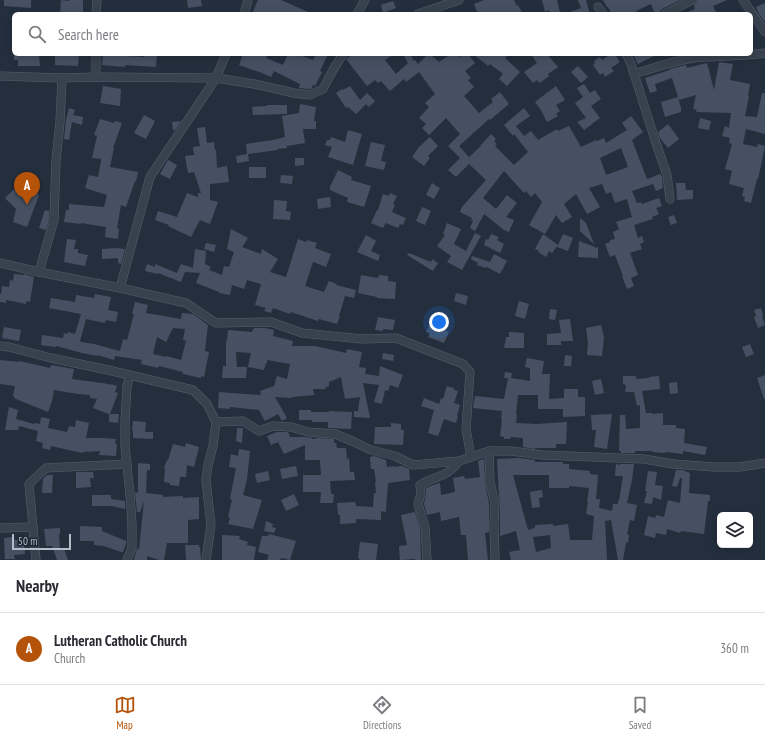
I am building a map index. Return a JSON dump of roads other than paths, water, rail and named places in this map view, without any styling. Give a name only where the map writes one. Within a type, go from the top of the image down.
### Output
[{"type":"street","points":[[96,12],[97,0]]},
{"type":"street","points":[[245,12],[248,0]]},
{"type":"street","points":[[358,12],[365,0]]},
{"type":"street","points":[[424,12],[459,0]]},
{"type":"street","points":[[669,12],[692,0]]},
{"type":"street","points":[[743,0],[751,12]]},
{"type":"street","points":[[598,7],[602,12]]},
{"type":"street","points":[[753,15],[765,32]]},
{"type":"street","points":[[753,54],[765,53]]},
{"type":"street","points":[[96,56],[96,77]]},
{"type":"street","points":[[120,288],[150,178],[216,78],[225,56]]},
{"type":"street","points":[[0,76],[62,78],[216,78],[310,95],[323,89],[342,56]]},
{"type":"street","points":[[627,56],[631,64],[667,175],[670,200]]},
{"type":"street","points":[[634,74],[670,62],[724,56]]},
{"type":"street","points":[[39,272],[54,220],[56,160],[60,122],[62,78]]},
{"type":"street","points":[[0,263],[186,303],[216,323],[271,322],[302,333],[362,340],[396,338],[463,364],[470,372],[466,429],[471,457]]},
{"type":"street","points":[[0,346],[193,390],[207,404],[216,422],[206,480],[211,525],[206,560]]},
{"type":"street","points":[[127,560],[132,548],[132,524],[125,446],[127,386],[130,375]]},
{"type":"street","points":[[216,422],[243,421],[259,431],[273,426],[291,427],[308,432],[334,434],[371,450],[395,456],[413,466],[459,461],[489,451],[511,451],[542,455],[644,459],[673,464],[714,467],[740,467],[765,463]]},
{"type":"street","points":[[489,451],[490,482],[495,504],[495,560]]},
{"type":"street","points":[[427,560],[425,527],[418,504],[421,494],[420,485],[444,475],[459,461]]},
{"type":"street","points":[[36,560],[29,484],[46,468],[126,464]]},
{"type":"street","points":[[0,528],[33,527]]},
{"type":"place","name":"Lutheran Catholic Church","points":[[27,205]]}]
